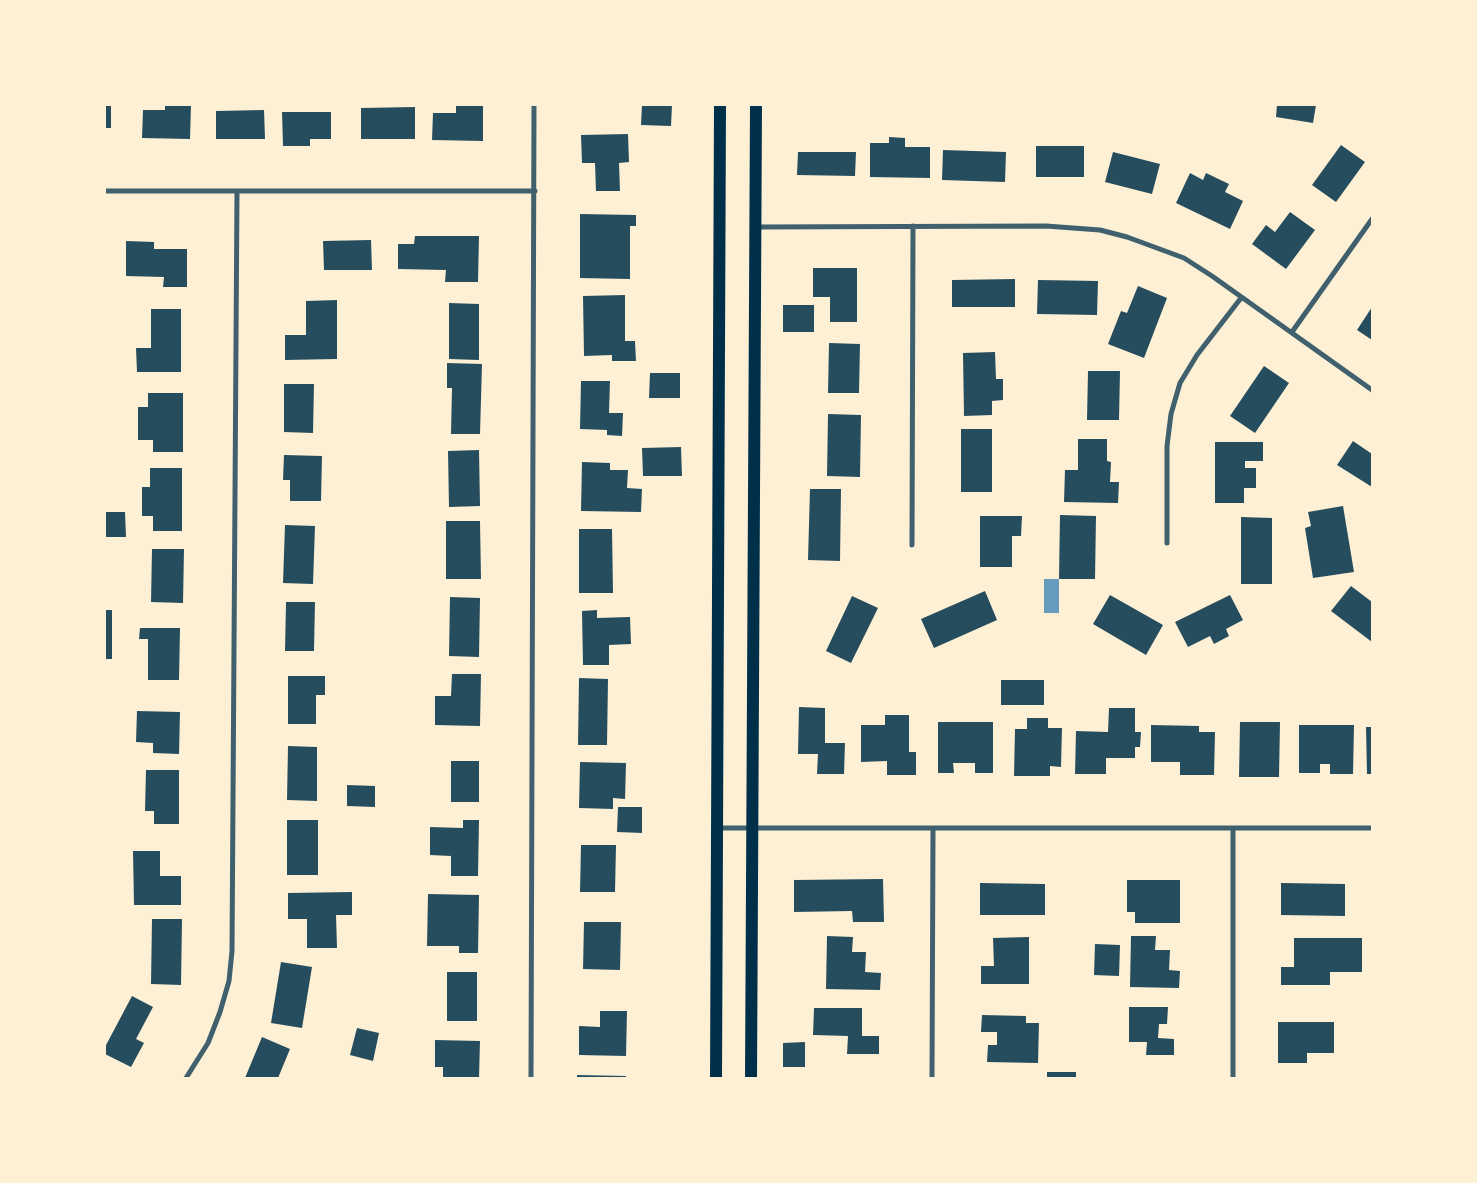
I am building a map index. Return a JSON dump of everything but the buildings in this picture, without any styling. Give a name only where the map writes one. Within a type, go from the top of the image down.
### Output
[{"type":"main road","points":[[716,1078],[720,105]]},
{"type":"main road","points":[[751,1078],[756,105]]},
{"type":"street","points":[[531,1078],[534,105]]},
{"type":"street","points":[[105,191],[535,191]]},
{"type":"street","points":[[186,1078],[208,1043],[220,1012],[228,981],[232,951],[237,191]]},
{"type":"street","points":[[1292,332],[1372,219]]},
{"type":"street","points":[[912,546],[913,226]]},
{"type":"street","points":[[755,227],[1046,226],[1100,230],[1154,246],[1184,258],[1372,390]]},
{"type":"street","points":[[1167,543],[1168,446],[1171,414],[1180,383],[1198,355],[1241,298]]},
{"type":"street","points":[[717,828],[1372,828]]},
{"type":"street","points":[[932,1078],[933,828]]},
{"type":"street","points":[[1233,829],[1233,1078]]},
{"type":"water","points":[[1044,579],[1059,579],[1059,613],[1044,613]]}]
